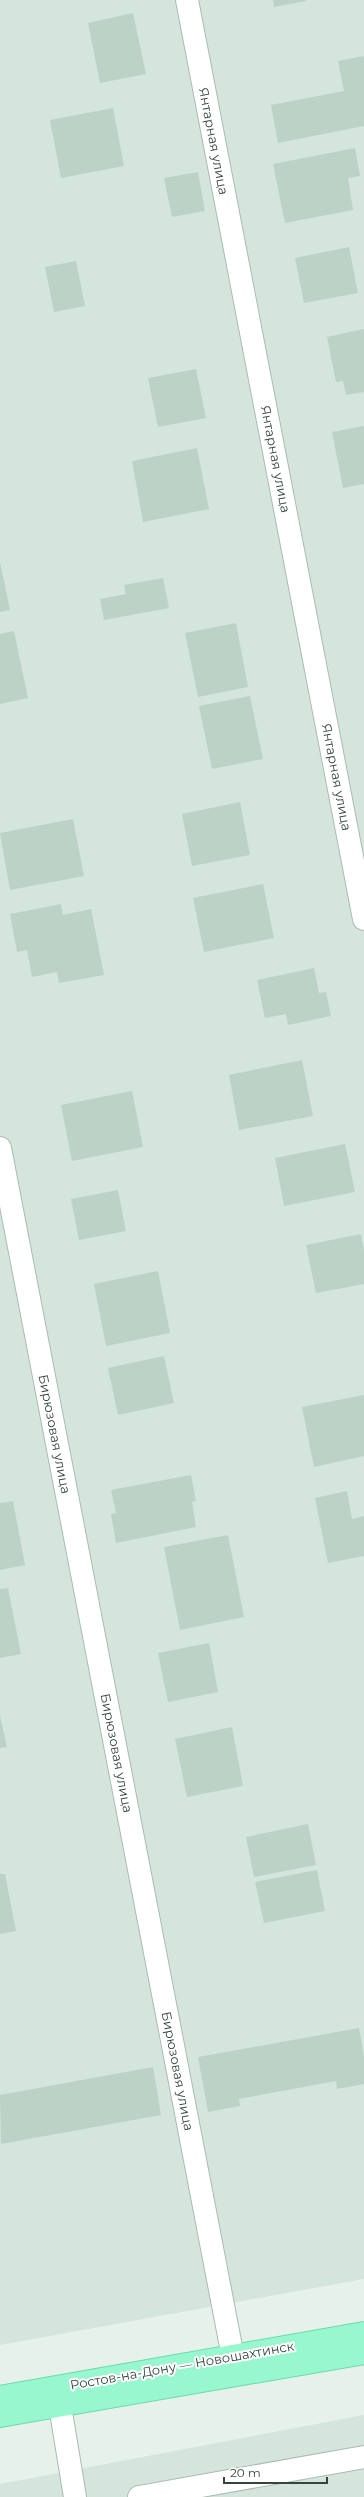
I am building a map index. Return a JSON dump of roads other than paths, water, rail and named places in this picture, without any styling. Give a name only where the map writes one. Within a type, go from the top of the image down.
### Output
[{"type":"main road","name":"Ростов-на-Дону — Новошахтинск","points":[[0,2397],[364,2333]]},
{"type":"main road","name":"Ростов-на-Дону — Новошахтинск","points":[[0,2416],[364,2353]]},
{"type":"street","name":"Янтарная улица","points":[[187,0],[364,918]]},
{"type":"street","name":"Бирюзовая улица","points":[[0,1148],[233,2357]]},
{"type":"street","points":[[60,2406],[75,2497]]},
{"type":"street","points":[[139,2497],[364,2457]]}]
